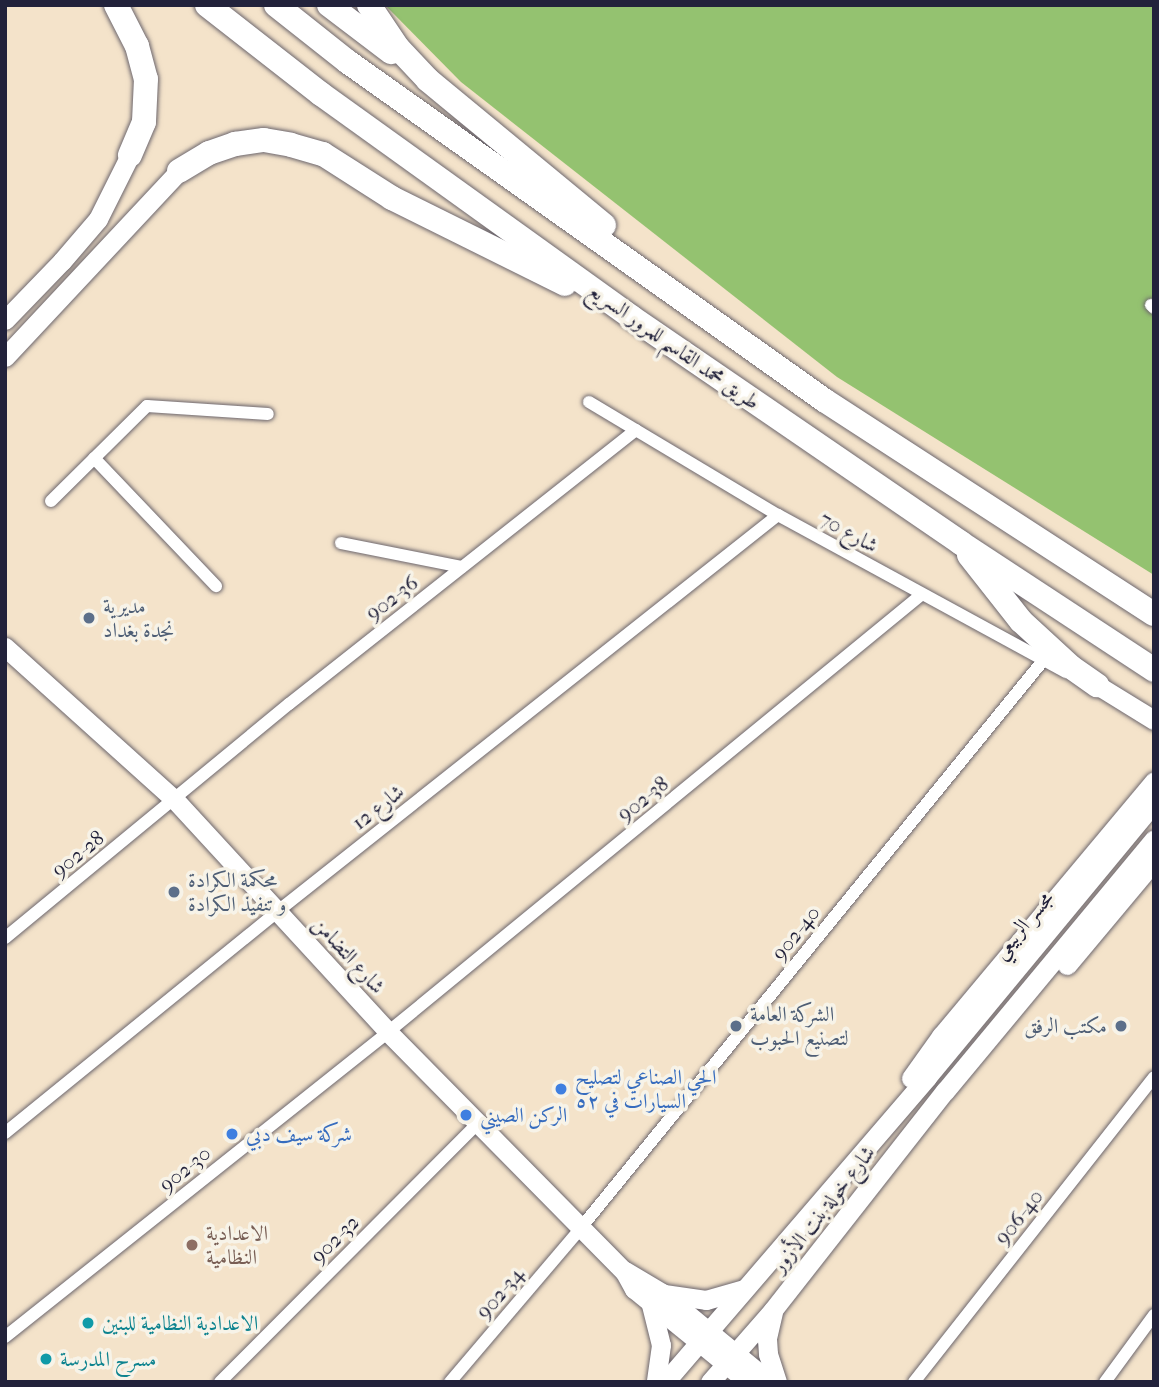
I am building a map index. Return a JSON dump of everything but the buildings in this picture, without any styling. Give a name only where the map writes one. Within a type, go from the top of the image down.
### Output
[{"type":"highway","points":[[116,5],[137,46],[146,79],[144,121],[130,155]]},
{"type":"highway","name":"طريق محمد القاسم للمرور السريع","points":[[207,5],[321,94],[631,317],[961,543],[1154,670]]},
{"type":"highway","name":"طريق محمد القاسم للمرور السريع","points":[[276,5],[348,62],[824,400],[1154,614]]},
{"type":"highway","points":[[329,5],[428,80],[510,150],[824,400]]},
{"type":"highway","points":[[369,5],[397,48],[428,80]]},
{"type":"highway","points":[[180,172],[209,153],[235,144],[264,141],[323,154],[391,198],[631,317]]},
{"type":"highway","points":[[961,543],[1021,621],[1071,667],[1097,685]]},
{"type":"main road","points":[[5,320],[98,219],[130,155]]},
{"type":"main road","points":[[5,358],[180,172]]},
{"type":"main road","name":"شارع التضامن","points":[[5,648],[175,800],[388,1032],[624,1271],[634,1289],[656,1299],[704,1338],[729,1359],[748,1382]]},
{"type":"main road","points":[[1097,685],[1154,720]]},
{"type":"main road","points":[[848,1167],[941,1036],[1154,780]]},
{"type":"main road","name":"مجسر الربيعي","points":[[927,1077],[1154,803]]},
{"type":"main road","name":"شارع خولة بنت الأزور","points":[[710,1382],[774,1310],[945,1091],[1154,839]]},
{"type":"main road","points":[[873,1182],[916,1144],[1154,861]]},
{"type":"main road","name":"شارع خولة بنت الأزور","points":[[665,1382],[927,1077]]},
{"type":"main road","points":[[656,1382],[661,1345],[656,1299],[706,1300],[748,1287]]},
{"type":"main road","points":[[774,1310],[767,1346],[777,1382]]},
{"type":"main road","name":"شارع التضامن","points":[[729,1359],[770,1382]]},
{"type":"street","name":"شارع 70","points":[[589,401],[778,515],[921,595],[1042,662],[1097,685]]},
{"type":"street","points":[[51,501],[148,405],[268,414]]},
{"type":"street","name":"902-36","points":[[175,800],[289,704],[636,430]]},
{"type":"street","points":[[94,458],[216,586]]},
{"type":"street","name":"شارع 12","points":[[5,1133],[278,911],[778,515]]},
{"type":"street","points":[[341,542],[462,568]]},
{"type":"street","name":"902-38","points":[[388,1032],[921,595]]},
{"type":"street","name":"902-40","points":[[580,1228],[1042,662]]},
{"type":"street","name":"902-28","points":[[5,938],[175,800]]},
{"type":"street","name":"902-30","points":[[5,1337],[388,1032]]},
{"type":"street","name":"906-40","points":[[914,1382],[1154,1077]]},
{"type":"street","name":"902-32","points":[[220,1382],[478,1123]]},
{"type":"street","name":"902-34","points":[[450,1382],[580,1228]]},
{"type":"street","points":[[1105,1382],[1154,1315]]},
{"type":"green space","points":[[385,5],[1154,5],[1154,575],[837,377],[461,82]]},
{"type":"place","name":"مديرية نجدة بغداد","points":[[89,618]]},
{"type":"place","name":"محكمة الكرادة و تنفيذ الكرادة","points":[[174,892]]},
{"type":"place","name":"الشركة العامة لتصنيع الحبوب","points":[[736,1026]]},
{"type":"place","name":"مكتب الرفق","points":[[1121,1026]]},
{"type":"place","name":"الحي الصناعي لتصليح السيارات في ٥٢","points":[[561,1089]]},
{"type":"place","name":"الركن الصيني","points":[[466,1115]]},
{"type":"place","name":"شركة سيف دبي","points":[[232,1134]]},
{"type":"place","name":"الاعدادية النظامية","points":[[192,1245]]},
{"type":"place","name":"الاعدادية النظامية للبنين","points":[[88,1323]]},
{"type":"place","name":"مسرح المدرسة","points":[[46,1359]]}]
